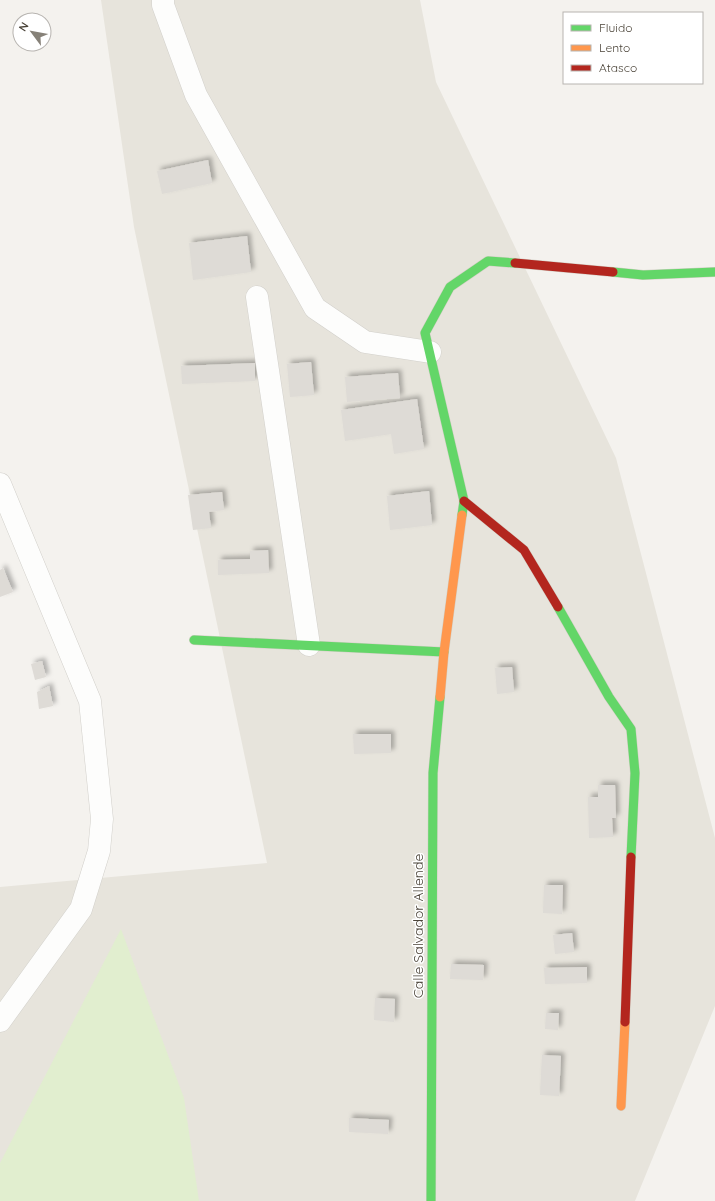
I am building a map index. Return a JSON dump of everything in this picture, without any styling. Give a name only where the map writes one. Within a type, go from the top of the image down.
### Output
[{"type":"street","points":[[163,0],[163,5],[196,95],[315,308],[365,342],[430,352]]},
{"type":"street","points":[[621,1106],[635,773],[631,729],[609,697],[563,615],[524,550],[464,501],[425,333],[450,287],[488,261],[643,275],[715,272]]},
{"type":"street","points":[[257,297],[309,645]]},
{"type":"street","points":[[0,484],[90,701],[102,819],[99,851],[81,909],[0,1021]]},
{"type":"street","name":"Calle Salvador Allende","points":[[431,1201],[433,772],[444,652],[464,501]]},
{"type":"street","points":[[194,640],[444,652]]},
{"type":"shaded area","points":[[101,0],[420,0],[436,82],[616,458],[715,838],[715,1006],[635,1201],[0,1201],[0,887],[267,863],[134,227]]},
{"type":"green space","points":[[121,929],[184,1098],[199,1201],[0,1201],[0,1163]]},
{"type":"building","points":[[208,160],[212,183],[162,194],[157,171]]},
{"type":"building","points":[[247,236],[251,272],[193,280],[189,243]]},
{"type":"building","points":[[311,362],[314,395],[290,397],[287,364]]},
{"type":"building","points":[[255,363],[255,381],[182,384],[181,366]]},
{"type":"building","points":[[398,373],[400,398],[347,402],[345,377]]},
{"type":"building","points":[[417,399],[424,449],[394,454],[391,434],[345,441],[341,410]]},
{"type":"building","points":[[429,491],[432,525],[390,530],[387,496]]},
{"type":"building","points":[[222,492],[224,510],[209,512],[211,528],[193,530],[188,495]]},
{"type":"building","points":[[268,550],[269,573],[218,575],[218,560],[250,559],[250,551]]},
{"type":"building","points":[[3,568],[13,592],[0,597],[0,570]]},
{"type":"building","points":[[42,661],[46,677],[35,680],[31,664]]},
{"type":"building","points":[[512,667],[514,692],[497,694],[495,668]]},
{"type":"building","points":[[49,686],[53,706],[39,709],[37,692]]},
{"type":"building","points":[[353,734],[391,734],[391,753],[354,754]]},
{"type":"building","points":[[598,785],[615,785],[616,818],[612,818],[613,837],[589,838],[588,797],[598,797]]},
{"type":"building","points":[[544,885],[563,885],[562,914],[543,913]]},
{"type":"building","points":[[572,933],[574,952],[555,954],[553,935]]},
{"type":"building","points":[[451,964],[484,965],[483,980],[450,979]]},
{"type":"building","points":[[587,967],[587,983],[545,984],[544,968]]},
{"type":"building","points":[[375,998],[395,999],[394,1022],[374,1020]]},
{"type":"building","points":[[546,1013],[559,1013],[558,1030],[545,1029]]},
{"type":"building","points":[[542,1055],[561,1056],[559,1096],[540,1095]]},
{"type":"building","points":[[349,1118],[389,1120],[388,1134],[349,1132]]},
{"type":"traffic: fast","points":[[462,515],[464,501],[425,333],[450,287],[488,261],[515,263]]},
{"type":"traffic: fast","points":[[613,272],[643,275],[715,272]]},
{"type":"traffic: fast","points":[[558,607],[609,697],[631,729],[635,773],[631,857]]},
{"type":"traffic: fast","points":[[194,640],[444,652]]},
{"type":"traffic: fast","points":[[431,1201],[433,773],[440,697]]},
{"type":"traffic: slow","points":[[440,697],[444,652],[462,515]]},
{"type":"traffic: slow","points":[[621,1106],[625,1022]]},
{"type":"traffic: jam","points":[[515,263],[613,272]]},
{"type":"traffic: jam","points":[[464,501],[524,550],[558,607]]},
{"type":"traffic: jam","points":[[625,1022],[631,857]]}]
